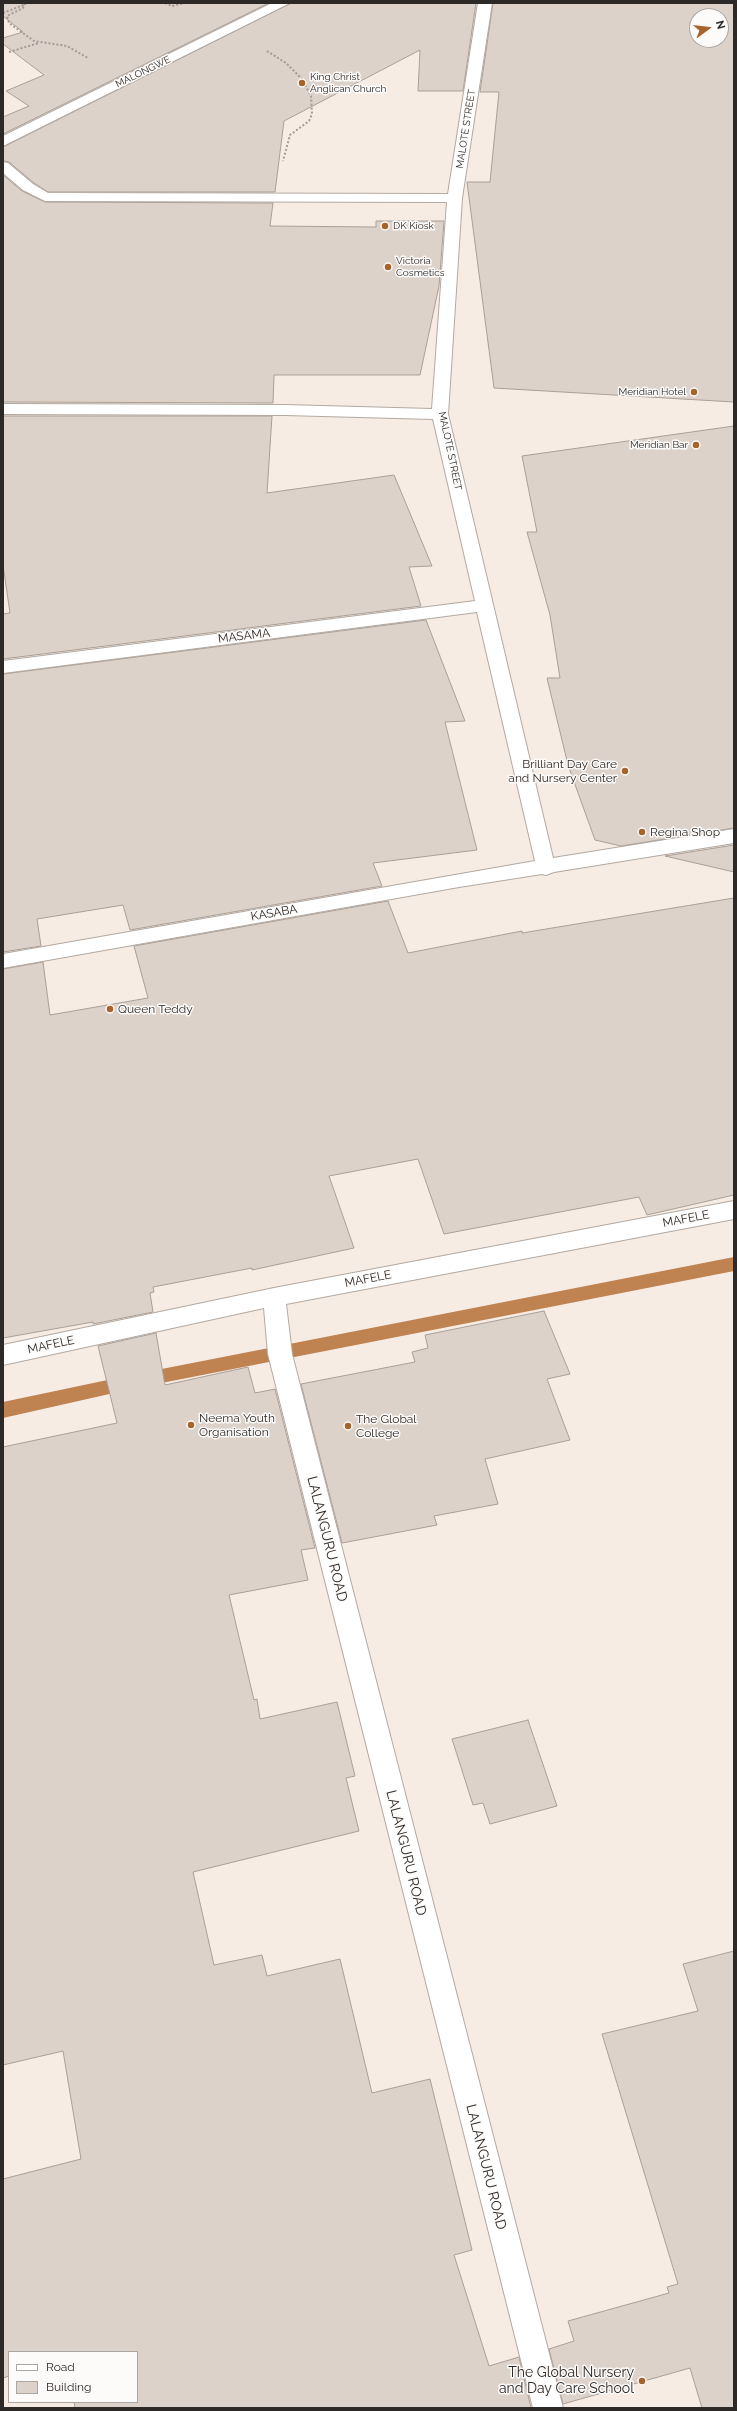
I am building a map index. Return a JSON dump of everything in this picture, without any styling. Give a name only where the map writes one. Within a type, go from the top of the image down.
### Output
[{"type":"street","name":"MALONGWE","points":[[3,142],[126,80],[236,28],[283,3]]},
{"type":"street","name":"MALOTE STREET","points":[[485,3],[455,198],[440,414],[546,868]]},
{"type":"street","points":[[3,166],[28,188],[45,197],[277,196],[455,198]]},
{"type":"street","points":[[3,409],[285,410],[440,414]]},
{"type":"street","name":"MASAMA","points":[[3,667],[484,605]]},
{"type":"street","name":"KASABA","points":[[3,961],[459,880],[546,868],[734,836]]},
{"type":"street","name":"MAFELE","points":[[3,1355],[274,1297],[734,1210]]},
{"type":"street","name":"LALANGURU ROAD","points":[[274,1297],[280,1354],[548,2408]]},
{"type":"path","points":[[3,13],[26,3]]},
{"type":"path","points":[[26,3],[23,8],[9,13],[7,19],[9,23],[25,36],[34,41],[66,46],[126,80]]},
{"type":"path","points":[[165,3],[172,6],[185,3]]},
{"type":"path","points":[[236,28],[251,41],[286,63],[302,79],[311,96],[312,114],[308,121],[290,136],[277,196]]},
{"type":"path","points":[[10,52],[43,43]]},
{"type":"building","points":[[3,3],[269,3],[3,134],[3,117],[29,106],[6,91],[44,75],[3,44],[3,38],[23,32],[3,16]]},
{"type":"building","name":"King Christ Anglican Church","points":[[291,3],[476,3],[463,91],[418,91],[420,50],[284,121],[275,192],[48,192],[34,183],[9,162],[3,161],[3,147]]},
{"type":"building","points":[[493,3],[734,3],[734,402],[494,388],[467,182],[490,182],[499,92],[480,92]]},
{"type":"building","points":[[3,175],[22,191],[45,202],[273,203],[270,226],[376,227],[376,221],[444,221],[439,286],[420,375],[274,375],[273,403],[3,402]]},
{"type":"building","points":[[3,416],[272,416],[267,493],[394,475],[432,566],[409,567],[421,606],[3,659],[3,614],[10,613],[3,565]]},
{"type":"building","points":[[734,426],[734,828],[621,846],[595,840],[568,765],[547,678],[560,678],[550,615],[527,532],[537,532],[522,456]]},
{"type":"building","points":[[426,620],[465,721],[445,722],[477,850],[373,863],[382,886],[130,930],[123,905],[37,919],[41,946],[3,952],[3,674]]},
{"type":"building","points":[[734,845],[734,872],[665,856]]},
{"type":"building","points":[[734,898],[734,1195],[647,1215],[639,1197],[444,1234],[418,1159],[329,1176],[354,1248],[252,1270],[252,1268],[153,1287],[154,1292],[150,1293],[153,1312],[93,1324],[93,1322],[3,1338],[3,969],[43,962],[50,1015],[148,998],[134,946],[388,901],[408,953],[522,931],[522,933]]},
{"type":"building","points":[[544,1311],[570,1374],[547,1379],[570,1440],[485,1459],[498,1504],[434,1516],[437,1525],[342,1543],[301,1384],[415,1362],[412,1352],[428,1348],[425,1335]]},
{"type":"building","points":[[156,1333],[165,1385],[248,1367],[255,1393],[275,1389],[315,1548],[301,1550],[308,1580],[229,1595],[254,1700],[257,1699],[260,1719],[337,1702],[355,1776],[346,1778],[359,1831],[193,1872],[214,1965],[262,1955],[267,1976],[340,1959],[372,2093],[430,2079],[472,2250],[454,2255],[489,2366],[519,2357],[531,2408],[75,2408],[74,2403],[138,2403],[138,2351],[8,2351],[8,2376],[3,2378],[3,2179],[81,2159],[63,2051],[3,2065],[3,1447],[117,1423],[98,1346]]},
{"type":"building","points":[[528,1720],[557,1806],[490,1824],[483,1803],[473,1805],[452,1739]]},
{"type":"building","points":[[734,1951],[734,2408],[702,2408],[690,2368],[563,2404],[549,2349],[574,2341],[568,2321],[669,2293],[667,2287],[678,2284],[602,2034],[698,2011],[683,1964]]},
{"type":"waterway","points":[[3,1410],[136,1381],[734,1264]]},
{"type":"place","name":"King Christ Anglican Church","points":[[302,83]]},
{"type":"place","name":"DK Kiosk","points":[[385,226]]},
{"type":"place","name":"Victoria Cosmetics","points":[[388,267]]},
{"type":"place","name":"Meridian Hotel","points":[[694,392]]},
{"type":"place","name":"Meridian Bar","points":[[696,445]]},
{"type":"place","name":"Brilliant Day Care and Nursery Center","points":[[625,771]]},
{"type":"place","name":"Regina Shop","points":[[642,832]]},
{"type":"place","name":"Queen Teddy","points":[[110,1009]]},
{"type":"place","name":"Neema Youth Organisation","points":[[191,1425]]},
{"type":"place","name":"The Global College","points":[[348,1426]]},
{"type":"place","name":"The Global Nursery and Day Care School","points":[[642,2381]]}]
